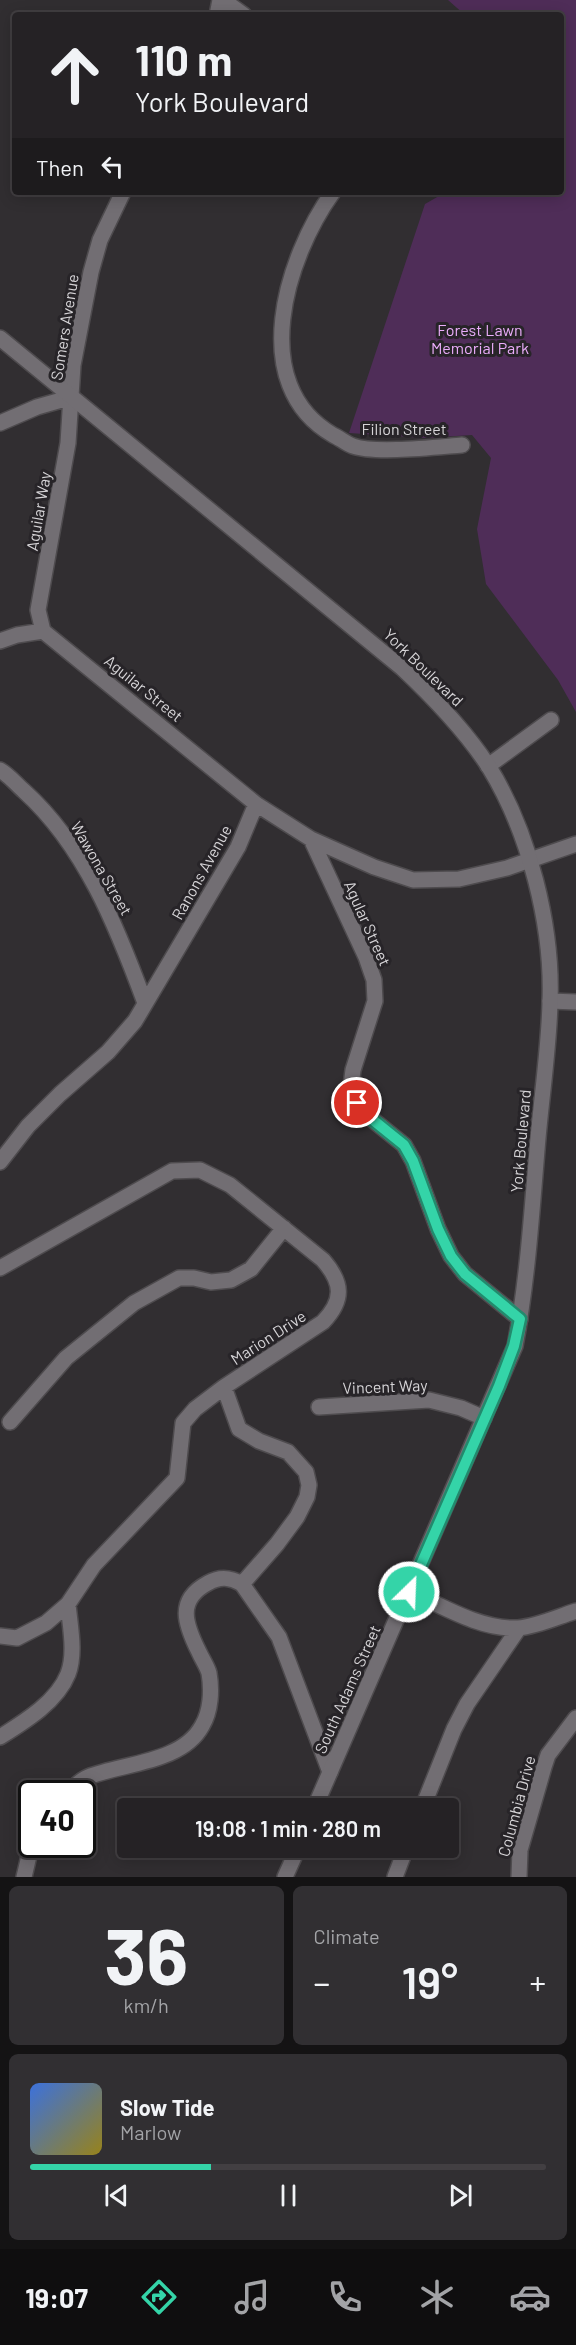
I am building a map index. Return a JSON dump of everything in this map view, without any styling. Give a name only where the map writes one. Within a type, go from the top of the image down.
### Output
[{"type":"street","points":[[221,0],[239,12]]},
{"type":"street","name":"Somers Avenue","points":[[0,423],[37,407],[72,397],[73,365],[91,273],[100,240],[122,195]]},
{"type":"street","name":"Filion Street","points":[[331,195],[301,250],[291,280],[281,334],[283,364],[291,389],[305,412],[319,427],[354,447],[384,449],[462,445]]},
{"type":"street","name":"York Boulevard","points":[[0,338],[402,668],[454,720],[488,766],[503,793],[530,860],[544,921],[550,1001],[524,1297],[514,1346],[499,1386]]},
{"type":"street","name":"Aguilar Way","points":[[43,631],[38,610],[68,443],[72,397]]},
{"type":"street","points":[[0,641],[17,635],[43,631]]},
{"type":"street","name":"Aguilar Street","points":[[43,631],[256,804]]},
{"type":"street","points":[[488,766],[550,720]]},
{"type":"street","name":"Wawona Street","points":[[0,770],[44,809],[67,839],[91,879],[124,945],[145,1003]]},
{"type":"street","points":[[256,804],[311,839],[374,867],[413,880],[459,879],[530,860],[576,844]]},
{"type":"street","name":"Ranons Avenue","points":[[0,1162],[36,1118],[108,1052],[135,1021],[238,847],[256,804]]},
{"type":"street","name":"Agular Street","points":[[311,839],[366,957],[374,980],[375,1001],[353,1070],[351,1086],[357,1103],[368,1116],[404,1145],[413,1161],[438,1229],[451,1256],[465,1274],[520,1319]]},
{"type":"street","points":[[550,1001],[576,1002]]},
{"type":"street","name":"Marion Drive","points":[[0,1268],[172,1171],[200,1170],[230,1185],[323,1260],[334,1272],[339,1290],[334,1310],[323,1322],[224,1387],[195,1409],[183,1423],[177,1478],[94,1565],[68,1604],[46,1623],[17,1638],[0,1636]]},
{"type":"street","points":[[10,1422],[66,1358],[134,1303],[179,1278],[231,1280],[252,1269],[284,1228]]},
{"type":"street","name":"South Adams Street","points":[[319,1798],[499,1386]]},
{"type":"street","points":[[224,1387],[239,1429],[259,1441],[288,1452],[306,1472],[309,1485],[307,1497],[297,1517],[242,1584]]},
{"type":"street","name":"Vincent Way","points":[[319,1407],[429,1400],[461,1408],[484,1418]]},
{"type":"street","points":[[82,1780],[86,1777],[159,1757],[186,1745],[202,1727],[210,1702],[209,1672],[192,1639],[186,1620],[186,1606],[194,1591],[215,1578],[232,1578],[242,1584],[279,1637],[330,1772]]},
{"type":"street","points":[[409,1592],[475,1620],[501,1627],[519,1628],[540,1624],[576,1611]]},
{"type":"street","points":[[0,1737],[47,1703],[68,1674],[71,1657],[68,1604]]},
{"type":"street","points":[[426,1798],[453,1729],[467,1704],[519,1628]]},
{"type":"street","name":"Columbia Drive","points":[[519,1877],[520,1850],[548,1755],[576,1718]]},
{"type":"street","points":[[24,1877],[28,1858]]},
{"type":"street","points":[[285,1877],[294,1858]]},
{"type":"street","points":[[395,1877],[402,1858]]},
{"type":"green space","name":"Forest Lawn Memorial Park","points":[[448,0],[576,0],[576,712],[558,680],[486,584],[477,529],[491,458],[472,435],[425,438],[349,433],[425,204],[441,195],[564,195],[564,12],[462,12]]},
{"type":"route","points":[[357,1103],[368,1116],[404,1145],[413,1161],[438,1229],[451,1256],[465,1274],[484,1292],[520,1319],[514,1346],[499,1386],[409,1592]]}]
